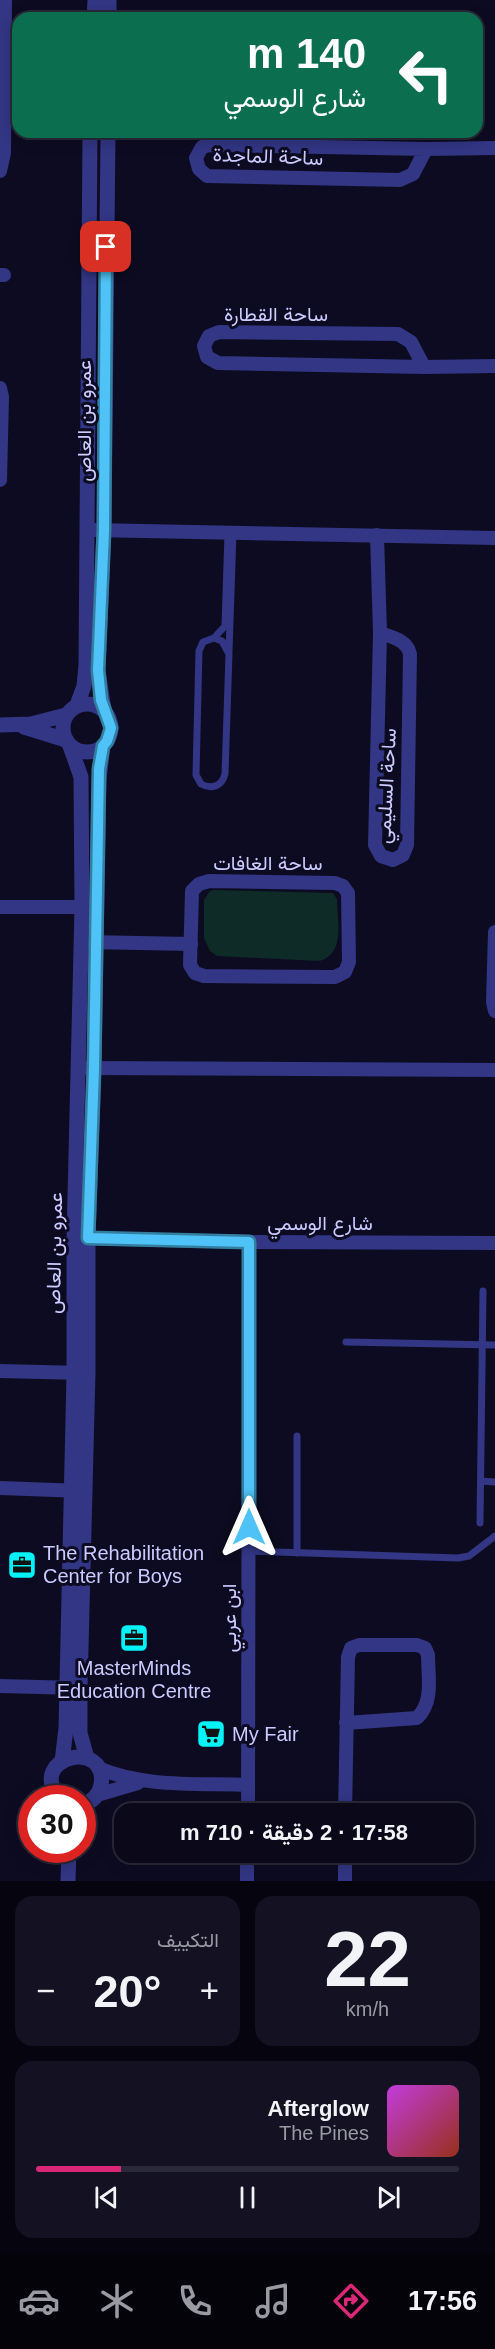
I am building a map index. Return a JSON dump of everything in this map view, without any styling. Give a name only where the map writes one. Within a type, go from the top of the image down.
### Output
[{"type":"street","points":[[0,171],[4,153],[2,56],[5,0]]},
{"type":"street","name":"عمرو بن العاص","points":[[90,138],[98,670],[99,690],[104,710]]},
{"type":"street","name":"عمرو بن العاص","points":[[71,710],[86,675],[96,530],[108,138]]},
{"type":"street","name":"ساحة الماجدة","points":[[426,148],[413,174],[400,180],[207,176],[201,172],[196,162],[199,150],[210,145],[495,148]]},
{"type":"street","name":"ساحة القطارة","points":[[424,367],[411,342],[398,334],[219,332],[209,336],[204,346],[207,357],[218,363],[424,367],[495,366]]},
{"type":"street","points":[[0,388],[2,397],[0,480]]},
{"type":"street","points":[[96,530],[495,538]]},
{"type":"street","name":"ساحة السليمي","points":[[376,535],[380,633],[375,845],[381,856],[393,860],[403,855],[407,844],[410,654],[403,642],[380,633]]},
{"type":"street","points":[[0,725],[18,726],[68,743],[83,752],[97,750],[103,746],[111,728],[108,715],[104,710],[91,704],[18,726]]},
{"type":"street","points":[[68,743],[63,728],[71,710]]},
{"type":"street","name":"عمرو بن العاص","points":[[53,1785],[52,1780],[57,1767],[62,1761],[73,1688],[89,942],[81,777],[68,743]]},
{"type":"street","name":"عمرو بن العاص","points":[[89,907],[99,769],[103,746]]},
{"type":"street","name":"ساحة الغافات","points":[[204,882],[335,883],[343,886],[348,893],[349,962],[345,972],[335,977],[199,975],[190,965],[191,944],[192,891],[204,882]]},
{"type":"street","points":[[0,907],[89,907]]},
{"type":"street","points":[[495,932],[493,1002],[495,1011]]},
{"type":"street","points":[[89,942],[191,944]]},
{"type":"street","points":[[87,1068],[495,1070]]},
{"type":"street","name":"شارع الوسمي","points":[[81,1238],[249,1242],[495,1243]]},
{"type":"street","name":"ابن عربي","points":[[248,1803],[249,1242]]},
{"type":"street","points":[[0,1371],[81,1373]]},
{"type":"street","points":[[0,1488],[79,1491]]},
{"type":"street","points":[[345,1803],[346,1723],[348,1657],[351,1648],[359,1645],[417,1645],[425,1648],[428,1655],[429,1699],[425,1710],[417,1718],[346,1723]]},
{"type":"street","points":[[0,1686],[73,1688]]},
{"type":"street","name":"عمرو بن العاص","points":[[73,1688],[80,1733],[101,1777],[101,1786],[97,1795]]},
{"type":"street","points":[[62,1761],[74,1756],[121,1777],[146,1781],[248,1785]]},
{"type":"street","points":[[97,1795],[146,1781]]},
{"type":"street","points":[[68,1881],[69,1863]]},
{"type":"street","points":[[247,1881],[248,1863]]},
{"type":"street","points":[[345,1863],[345,1881]]},
{"type":"lane","points":[[231,533],[225,774],[219,784],[208,787],[199,782],[195,772],[199,651],[203,642],[214,638],[225,626],[231,533]]},
{"type":"lane","points":[[214,638],[222,641],[229,654]]},
{"type":"lane","points":[[480,1523],[483,1291]]},
{"type":"lane","points":[[346,1342],[495,1345]]},
{"type":"lane","points":[[297,1436],[297,1553]]},
{"type":"lane","points":[[480,1481],[495,1482]]},
{"type":"lane","points":[[249,1551],[459,1558],[469,1556],[495,1536]]},
{"type":"green space","points":[[213,890],[333,893],[337,899],[337,944],[328,957],[319,961],[217,956],[210,951],[204,938],[204,900]]},
{"type":"place","name":"The Rehabilitation Center for Boys","points":[[22,1565]]},
{"type":"place","name":"MasterMinds Education Centre","points":[[134,1638]]},
{"type":"place","name":"My Fair","points":[[211,1734]]},
{"type":"route","points":[[106,247],[104,530],[98,670],[101,700],[111,722],[111,728],[110,735],[103,746],[99,769],[94,1068],[88,1238],[249,1242],[249,1527]]}]
